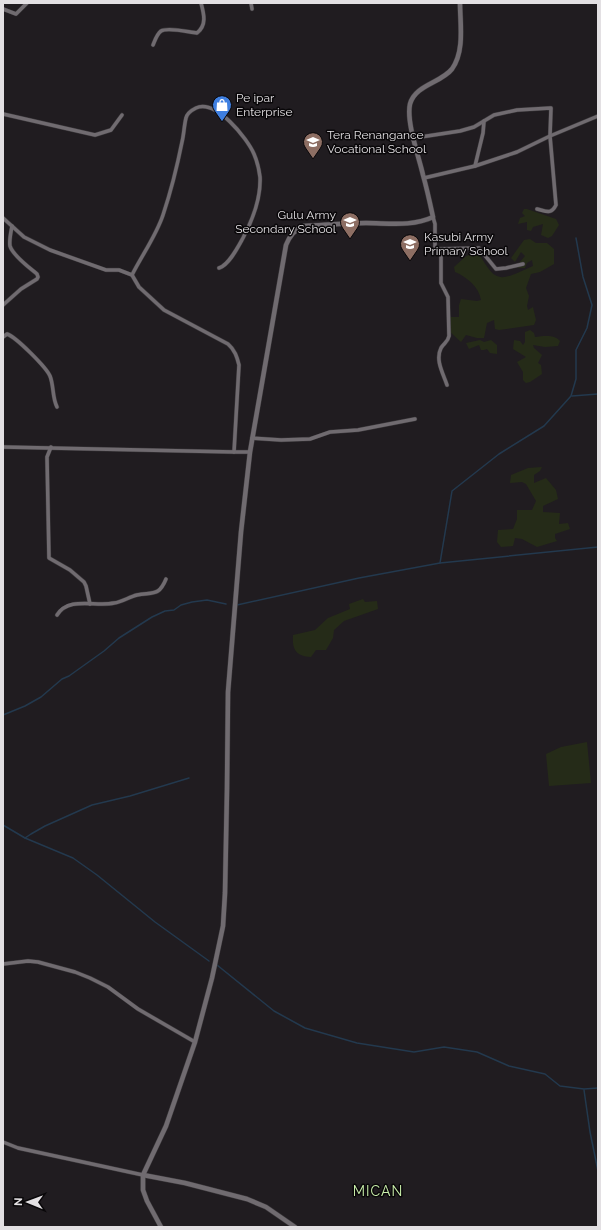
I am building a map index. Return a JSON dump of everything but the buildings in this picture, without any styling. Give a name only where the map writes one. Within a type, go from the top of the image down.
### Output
[{"type":"street","points":[[3,9],[16,14],[27,3]]},
{"type":"street","points":[[153,45],[160,32],[164,30],[197,33],[201,30],[204,12],[201,3]]},
{"type":"street","points":[[251,3],[252,9]]},
{"type":"street","points":[[460,3],[459,51],[453,66],[448,72],[421,90],[415,96],[411,102],[409,111],[435,224],[436,249],[479,248],[496,269],[523,264]]},
{"type":"street","points":[[132,275],[162,217],[176,171],[186,116],[199,106],[217,111],[238,129],[253,153],[258,166],[260,179],[255,208],[245,234],[235,253],[222,267],[219,268]]},
{"type":"street","points":[[414,138],[460,131],[474,126],[494,115],[517,110],[551,108],[550,136],[556,205],[553,210],[549,212],[537,209]]},
{"type":"street","points":[[3,114],[95,135],[111,130],[122,115]]},
{"type":"street","points":[[424,178],[475,166],[518,152],[550,136],[598,116]]},
{"type":"street","points":[[475,166],[483,133],[484,121]]},
{"type":"street","points":[[161,1227],[147,1201],[143,1190],[143,1175],[166,1126],[195,1042],[212,978],[223,926],[225,893],[228,692],[242,520],[252,438],[259,407],[286,244],[297,228],[304,226],[366,223],[416,223],[426,221],[433,217]]},
{"type":"street","points":[[3,218],[24,237],[50,250],[106,270],[119,270],[132,275],[139,287],[164,310],[228,344],[234,350],[239,366],[234,452]]},
{"type":"street","points":[[3,305],[21,289],[38,277],[37,274],[12,250],[10,242],[12,226]]},
{"type":"street","points":[[441,249],[441,283],[448,297],[449,336],[447,342],[442,346],[438,358],[447,385]]},
{"type":"street","points":[[3,337],[7,334],[16,340],[26,348],[47,372],[50,376],[54,397],[58,407]]},
{"type":"street","points":[[252,438],[281,440],[310,439],[330,432],[358,430],[415,419]]},
{"type":"street","points":[[3,447],[250,452]]},
{"type":"street","points":[[51,447],[47,457],[50,558],[67,567],[84,582],[90,604]]},
{"type":"street","points":[[57,615],[63,606],[72,603],[115,603],[132,596],[157,592],[162,588],[166,579]]},
{"type":"street","points":[[3,964],[28,961],[38,962],[69,970],[90,978],[108,987],[138,1009],[195,1042]]},
{"type":"street","points":[[3,1142],[18,1148],[186,1183],[254,1202],[266,1207],[295,1227]]},
{"type":"green space","points":[[524,209],[556,219],[559,225],[552,236],[548,238],[541,235],[543,224],[533,227],[531,231],[527,230],[527,222],[518,224],[520,218],[525,216],[522,213]]},
{"type":"green space","points":[[530,239],[536,243],[547,243],[554,249],[554,264],[540,272],[531,274],[526,288],[529,296],[527,306],[528,310],[533,307],[536,320],[534,325],[499,330],[495,329],[494,320],[487,323],[484,338],[466,335],[461,342],[449,331],[448,317],[459,317],[459,305],[461,299],[481,300],[475,287],[464,277],[455,272],[454,267],[465,257],[477,250],[483,261],[494,274],[499,277],[512,275],[533,266],[532,260],[527,263],[525,268],[518,268],[519,263],[525,256],[521,252],[515,262],[511,258],[524,240]]},
{"type":"green space","points":[[530,330],[534,333],[535,337],[552,336],[560,341],[558,346],[545,347],[533,345],[534,348],[542,355],[538,363],[541,365],[542,374],[526,383],[523,380],[523,372],[517,362],[526,357],[513,349],[514,340],[520,341],[523,345],[525,342],[525,332]]},
{"type":"green space","points":[[480,340],[484,342],[491,340],[497,345],[497,354],[490,353],[487,349],[481,350],[479,345],[469,349],[466,343]]},
{"type":"green space","points":[[542,467],[540,471],[534,475],[534,483],[546,478],[556,490],[558,499],[543,506],[543,512],[560,513],[559,524],[568,523],[570,529],[555,534],[557,541],[537,547],[522,539],[515,538],[513,546],[501,547],[497,542],[498,530],[513,529],[517,519],[517,510],[532,510],[536,501],[526,484],[522,482],[510,483],[511,475],[528,468]]},
{"type":"green space","points":[[363,599],[365,602],[377,601],[378,609],[344,621],[334,630],[333,638],[326,650],[316,650],[311,657],[298,654],[293,645],[293,635],[315,630],[328,618],[350,609],[349,604]]},
{"type":"green space","points":[[587,742],[591,783],[549,786],[546,754],[561,747]]},
{"type":"waterway","points":[[440,563],[452,491],[499,454],[544,426],[571,396],[576,379],[576,350],[587,328],[592,305],[583,277],[576,238]]},
{"type":"waterway","points":[[572,396],[598,394]]},
{"type":"waterway","points":[[237,605],[359,578],[440,563],[598,547]]},
{"type":"waterway","points":[[3,715],[25,706],[41,697],[62,679],[69,676],[104,651],[119,638],[152,617],[192,602],[207,600],[226,604]]},
{"type":"waterway","points":[[25,838],[45,826],[92,805],[130,796],[189,778]]},
{"type":"waterway","points":[[3,825],[25,838],[73,858],[97,875],[155,922],[209,961]]},
{"type":"waterway","points":[[217,965],[274,1011],[305,1028],[357,1043],[414,1052],[444,1047],[477,1052],[509,1066],[545,1074],[560,1086],[584,1089],[598,1088]]},
{"type":"waterway","points":[[584,1090],[590,1132],[598,1171]]},
{"type":"place","name":"Pe ipar Enterprise","points":[[222,122]]},
{"type":"place","name":"Tera Renangance Vocational School","points":[[313,159]]},
{"type":"place","name":"Gulu Army Secondary School","points":[[350,239]]},
{"type":"place","name":"Kasubi Army Primary School","points":[[410,261]]},
{"type":"district","name":"MICAN","points":[[378,1191]]}]
